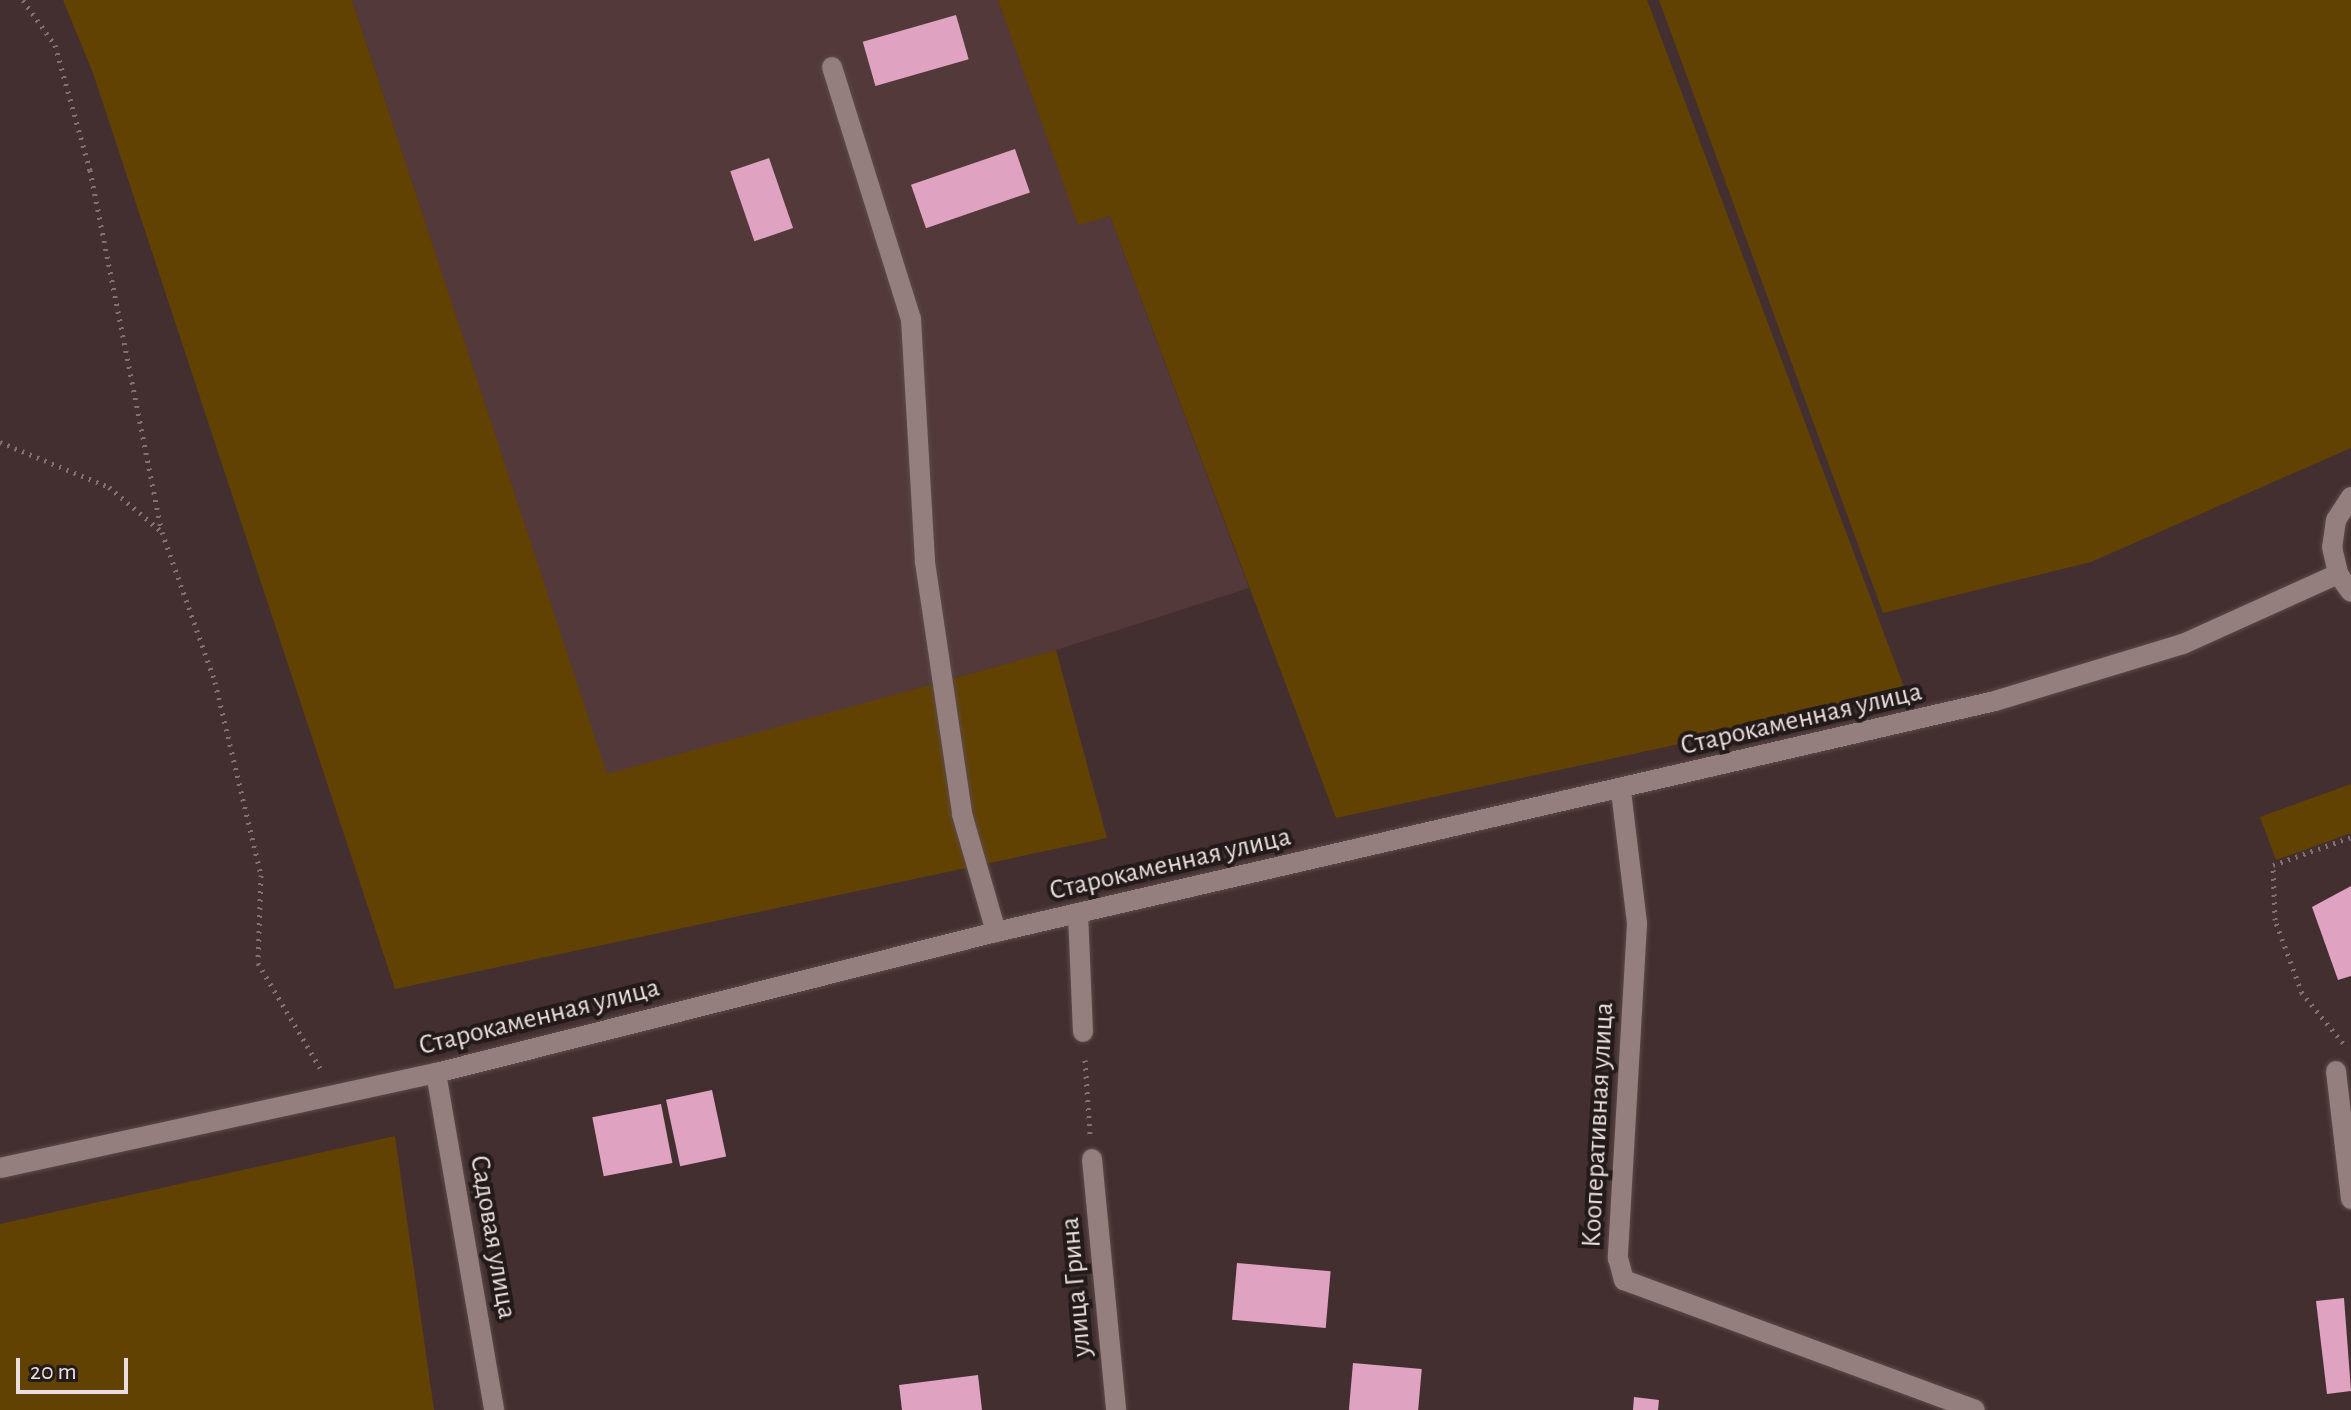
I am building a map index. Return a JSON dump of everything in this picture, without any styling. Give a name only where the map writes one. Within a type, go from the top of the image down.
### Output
[{"type":"street","points":[[832,67],[911,319],[925,562],[962,814],[996,932]]},
{"type":"street","points":[[2351,497],[2333,533],[2338,574],[2351,592]]},
{"type":"street","name":"Старокаменная улица","points":[[0,1168],[436,1073],[996,932],[1621,791],[1995,701],[2183,644],[2338,574]]},
{"type":"street","name":"Кооперативная улица","points":[[1621,791],[1637,924],[1618,1258],[1624,1280],[1975,1410]]},
{"type":"street","points":[[1078,913],[1083,1032]]},
{"type":"street","points":[[2336,1071],[2351,1199]]},
{"type":"street","name":"Садовая улица","points":[[436,1073],[494,1410]]},
{"type":"street","name":"улица Грина","points":[[1092,1159],[1116,1410]]},
{"type":"path","points":[[23,0],[55,45],[90,170],[149,490],[215,682],[261,875],[258,963],[337,1094]]},
{"type":"path","points":[[0,442],[109,487],[162,532]]},
{"type":"path","points":[[2351,837],[2273,865],[2275,920],[2302,993],[2351,1053]]},
{"type":"path","points":[[1083,1032],[1092,1159]]},
{"type":"shaded area","points":[[63,0],[352,0],[607,774],[1056,650],[1107,838],[395,989],[93,73]]},
{"type":"shaded area","points":[[352,0],[998,0],[1078,224],[1110,216],[1249,588],[1056,650],[607,775]]},
{"type":"shaded area","points":[[998,0],[1647,0],[1907,695],[1336,818],[1110,216],[1078,225]]},
{"type":"shaded area","points":[[1659,0],[2351,0],[2351,448],[2091,562],[1883,613]]},
{"type":"shaded area","points":[[2351,784],[2351,833],[2276,860],[2260,817]]},
{"type":"shaded area","points":[[395,1136],[434,1410],[0,1410],[0,1224]]},
{"type":"building","points":[[956,15],[969,59],[875,86],[863,42]]},
{"type":"building","points":[[1015,149],[1030,192],[926,228],[911,185]]},
{"type":"building","points":[[769,158],[793,228],[754,241],[730,171]]},
{"type":"building","points":[[2351,886],[2351,976],[2338,980],[2312,907]]},
{"type":"building","points":[[712,1090],[726,1157],[680,1166],[666,1100]]},
{"type":"building","points":[[661,1104],[672,1163],[604,1176],[592,1117]]},
{"type":"building","points":[[1237,1263],[1331,1271],[1326,1328],[1232,1320]]},
{"type":"building","points":[[2344,1298],[2351,1391],[2327,1394],[2316,1301]]},
{"type":"building","points":[[1353,1363],[1422,1369],[1418,1410],[1349,1410]]},
{"type":"building","points":[[978,1375],[982,1410],[902,1410],[899,1385]]},
{"type":"building","points":[[1634,1397],[1659,1400],[1658,1410],[1633,1410]]}]
